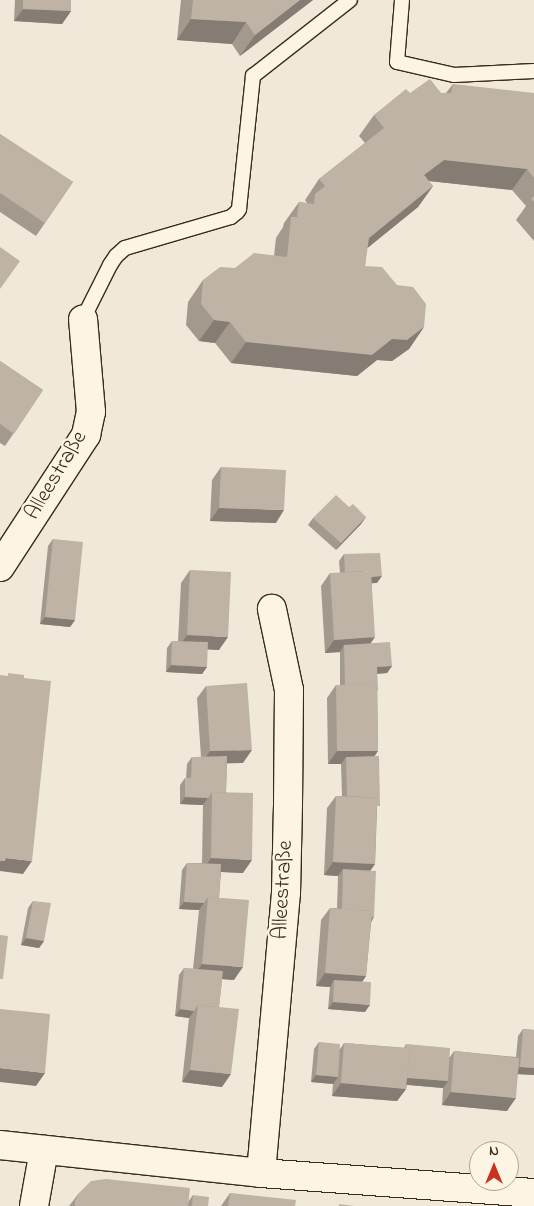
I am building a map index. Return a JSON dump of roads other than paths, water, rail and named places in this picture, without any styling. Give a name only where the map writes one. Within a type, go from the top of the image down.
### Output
[{"type":"street","name":"Alleestraße","points":[[0,566],[86,436],[91,412],[84,319]]},
{"type":"street","name":"Alleestraße","points":[[261,1173],[286,894],[288,815],[288,690],[286,670],[272,608]]},
{"type":"street","points":[[0,1145],[261,1173],[534,1193]]},
{"type":"street","points":[[34,1206],[44,1150]]},
{"type":"lane","points":[[84,319],[110,266],[116,256],[126,248],[216,222],[237,212],[239,209],[253,76],[350,0]]},
{"type":"lane","points":[[402,0],[397,62],[454,75],[534,71]]}]
